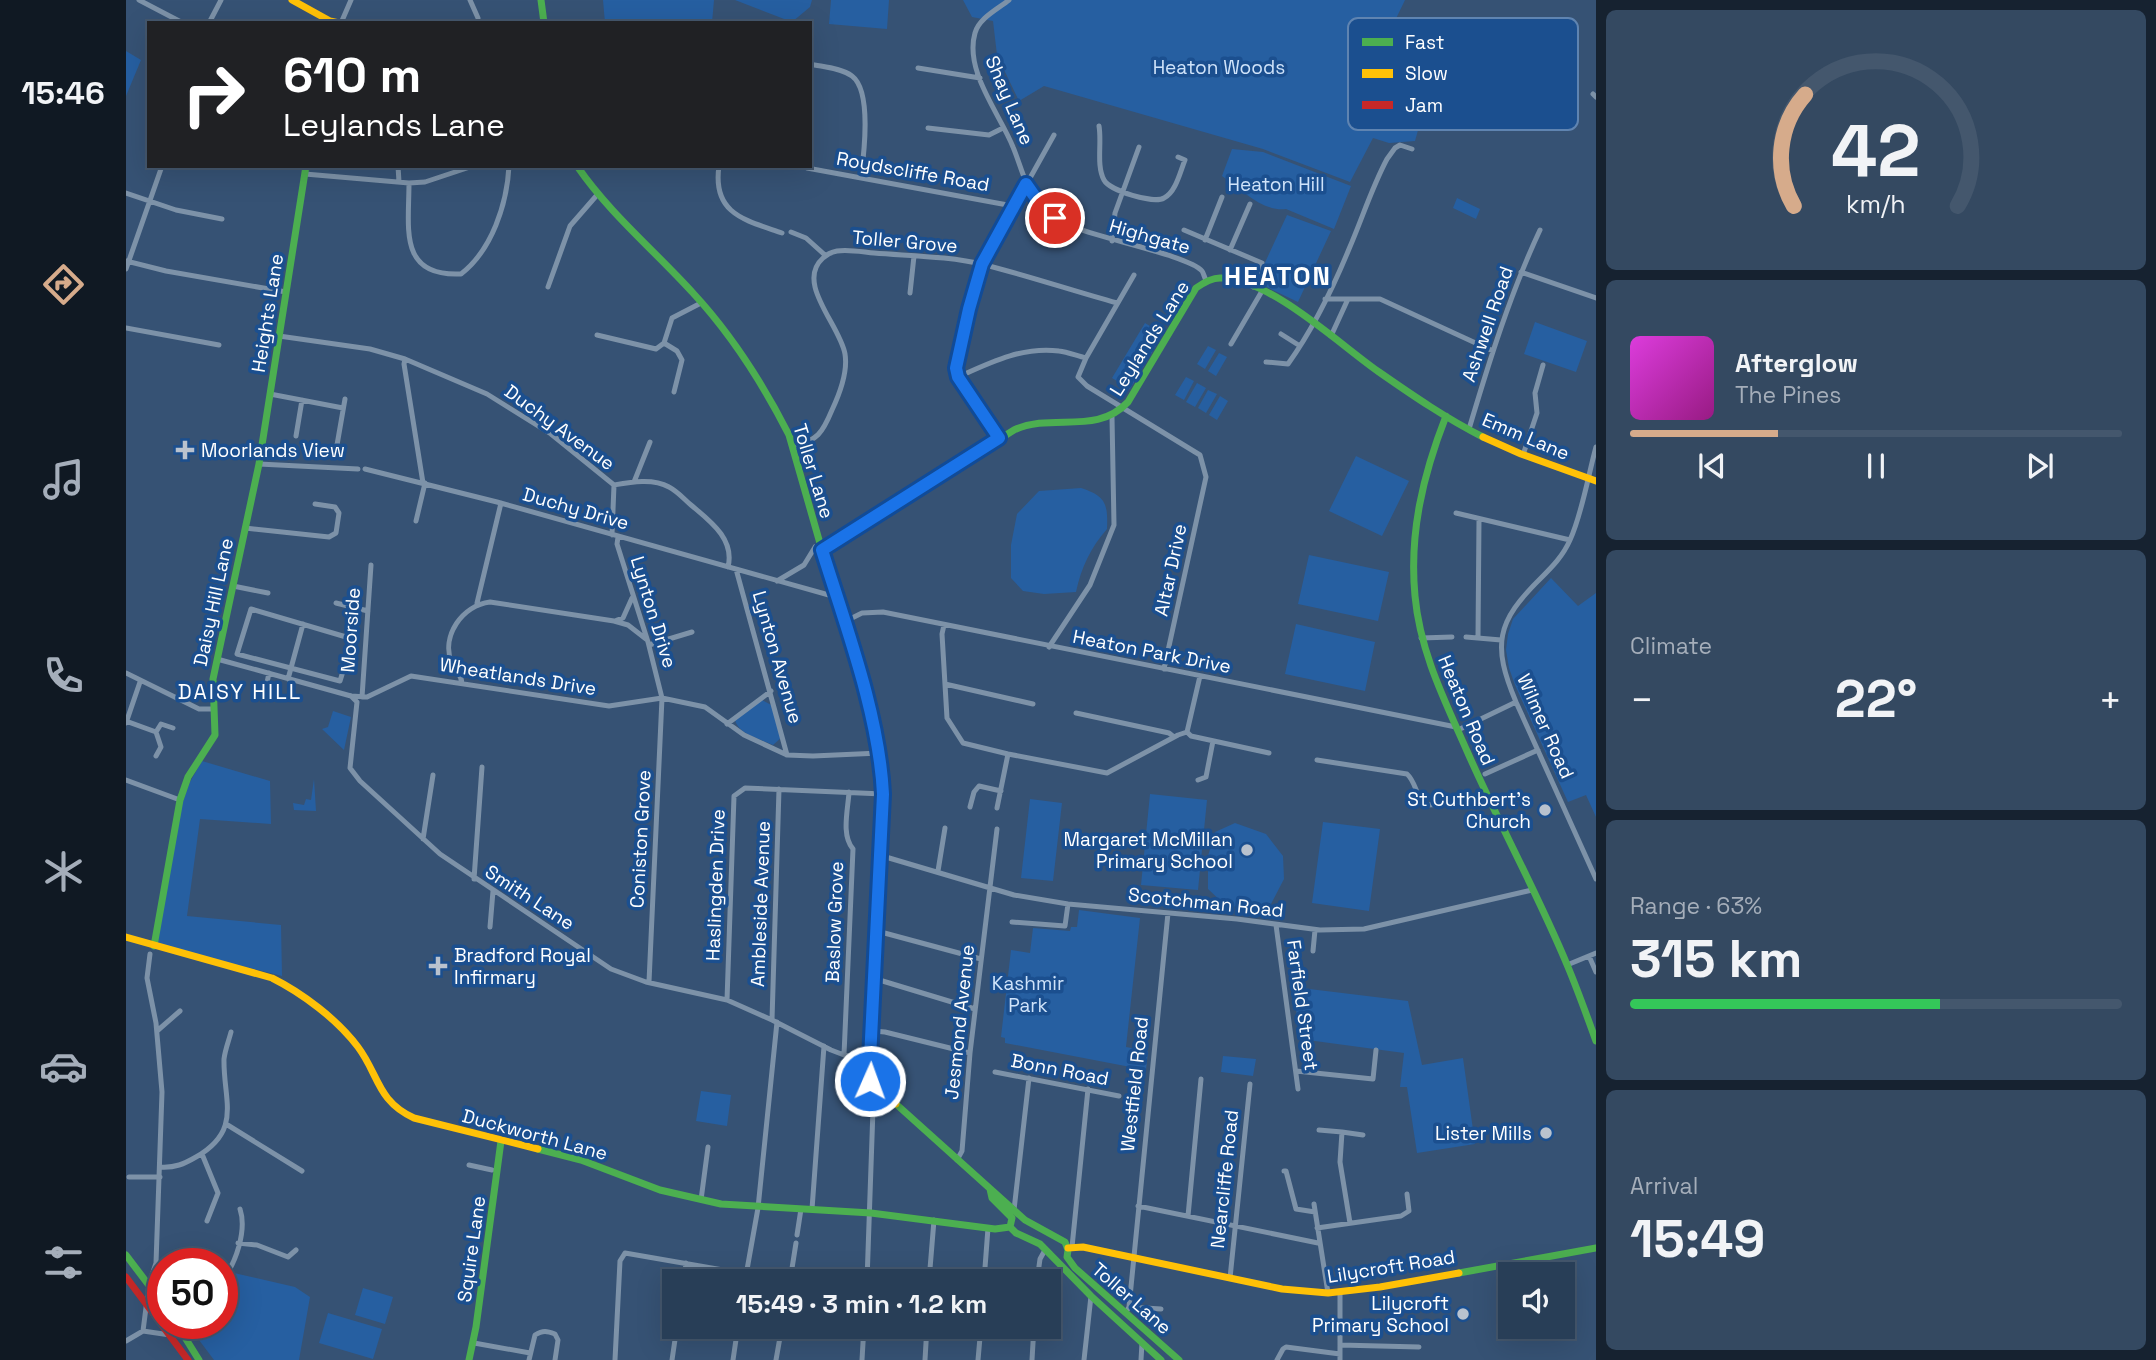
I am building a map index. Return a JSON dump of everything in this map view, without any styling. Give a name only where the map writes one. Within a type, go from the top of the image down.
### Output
[{"type":"street","points":[[210,21],[221,0]]},
{"type":"street","points":[[292,0],[328,21]]},
{"type":"street","points":[[341,21],[351,0]]},
{"type":"street","points":[[470,0],[478,18]]},
{"type":"street","points":[[541,0],[544,21]]},
{"type":"street","name":"Shay Lane","points":[[1009,0],[984,19],[976,29],[973,55],[980,78],[1013,146],[1026,184]]},
{"type":"street","points":[[142,1],[179,21]]},
{"type":"street","points":[[812,65],[849,74],[859,82],[863,92],[864,138],[861,177]]},
{"type":"street","points":[[918,68],[980,78]]},
{"type":"street","points":[[1098,127],[1103,179],[1111,188],[1156,200],[1167,197],[1185,160],[1178,157]]},
{"type":"street","points":[[928,128],[989,135],[1003,128]]},
{"type":"street","points":[[999,438],[958,377],[958,355],[982,264],[1054,135]]},
{"type":"street","points":[[1266,362],[1288,364],[1313,323],[1348,253],[1387,159],[1400,145],[1412,149]]},
{"type":"street","points":[[1112,241],[1115,213],[1139,148]]},
{"type":"street","points":[[126,269],[161,168]]},
{"type":"street","points":[[398,168],[399,182]]},
{"type":"street","points":[[305,170],[409,183],[425,182],[467,168]]},
{"type":"street","points":[[409,183],[409,243],[413,256],[425,267],[438,272],[461,274],[486,247],[504,197],[509,168]]},
{"type":"street","name":"Toller Lane","points":[[578,168],[597,195],[679,278],[728,334],[766,392],[789,435],[818,549],[844,622],[880,753],[883,794],[876,979],[870,1059],[866,1065],[867,1075],[880,1094],[890,1103],[897,1104]]},
{"type":"street","points":[[719,168],[720,195],[729,209],[743,219],[782,233]]},
{"type":"street","name":"Roydscliffe Road","points":[[807,169],[1013,206]]},
{"type":"street","name":"Heights Lane","points":[[259,464],[305,170]]},
{"type":"street","name":"Highgate","points":[[1026,184],[1040,204],[1055,218],[1091,235],[1173,256],[1195,265],[1203,271],[1206,280]]},
{"type":"street","points":[[126,193],[176,210],[222,219]]},
{"type":"street","points":[[548,287],[570,226],[597,195]]},
{"type":"street","points":[[1205,240],[1222,197]]},
{"type":"street","points":[[1230,250],[1250,204]]},
{"type":"street","points":[[1184,230],[1262,263],[1253,287]]},
{"type":"street","name":"Ashwell Road","points":[[1469,429],[1521,272],[1540,230]]},
{"type":"street","name":"Toller Grove","points":[[791,232],[806,237],[825,255]]},
{"type":"street","name":"Toller Grove","points":[[793,448],[810,442],[821,434],[835,404],[844,375],[845,355],[841,341],[814,288],[813,277],[817,264],[825,255],[838,251],[982,264],[1117,303]]},
{"type":"street","points":[[910,293],[914,256]]},
{"type":"street","points":[[128,261],[166,271],[286,292]]},
{"type":"street","points":[[1521,272],[1596,298]]},
{"type":"street","points":[[1124,408],[1087,386],[1078,377],[1086,358],[1134,275]]},
{"type":"street","points":[[1206,280],[1229,279],[1262,291],[1313,323],[1367,364],[1446,416]]},
{"type":"street","name":"Leylands Lane","points":[[818,549],[1021,427],[1038,422],[1094,423],[1112,417],[1124,408],[1196,288],[1206,280]]},
{"type":"street","points":[[1231,344],[1262,291]]},
{"type":"street","points":[[1325,299],[1380,299],[1493,351]]},
{"type":"street","points":[[1331,336],[1348,299]]},
{"type":"street","points":[[597,335],[656,349],[664,343],[671,318],[701,303]]},
{"type":"street","points":[[126,328],[219,345]]},
{"type":"street","points":[[1282,334],[1300,346]]},
{"type":"street","name":"Duchy Avenue","points":[[279,336],[370,349],[405,359],[487,394],[551,434],[614,485],[615,536]]},
{"type":"street","points":[[664,343],[677,351],[682,360],[674,391]]},
{"type":"street","points":[[958,377],[1001,358],[1032,352],[1059,351],[1086,358]]},
{"type":"street","points":[[405,359],[424,483],[416,521]]},
{"type":"street","points":[[1523,455],[1537,413],[1535,393],[1543,365]]},
{"type":"street","points":[[270,394],[343,408]]},
{"type":"street","points":[[337,445],[345,399]]},
{"type":"street","points":[[296,436],[302,400]]},
{"type":"street","name":"Altar Drive","points":[[1124,408],[1200,455],[1206,477],[1164,669]]},
{"type":"street","name":"Emm Lane","points":[[1446,416],[1523,455],[1596,481]]},
{"type":"street","name":"Heaton Road","points":[[1446,416],[1422,484],[1415,517],[1412,558],[1421,638],[1488,799],[1567,965],[1596,1041]]},
{"type":"street","points":[[1049,647],[1090,585],[1114,525],[1112,417]]},
{"type":"street","points":[[634,482],[650,442]]},
{"type":"street","points":[[1466,637],[1501,640],[1510,614],[1554,566],[1570,540],[1596,447]]},
{"type":"street","name":"Duchy Drive","points":[[259,464],[361,469],[424,483],[836,597]]},
{"type":"street","name":"Daisy Hill Lane","points":[[152,950],[180,800],[188,777],[215,735],[212,694],[217,659],[259,464]]},
{"type":"street","points":[[614,485],[634,482],[656,483],[669,487],[711,522],[728,545],[731,555],[728,567]]},
{"type":"street","points":[[477,603],[501,503]]},
{"type":"street","points":[[245,528],[329,537],[336,533],[340,513],[335,507],[315,504]]},
{"type":"street","points":[[1456,513],[1570,540]]},
{"type":"street","points":[[1478,637],[1479,519]]},
{"type":"street","name":"Lynton Drive","points":[[615,536],[649,643],[662,698]]},
{"type":"street","points":[[778,580],[804,565],[818,549]]},
{"type":"street","name":"Moorside","points":[[362,697],[371,565]]},
{"type":"street","name":"Lynton Avenue","points":[[736,569],[787,755]]},
{"type":"street","points":[[233,586],[268,593]]},
{"type":"street","points":[[614,621],[623,618],[633,597]]},
{"type":"street","points":[[462,683],[461,674],[452,664],[449,646],[454,627],[469,608],[477,603],[490,601],[614,621],[628,625],[649,643],[692,632]]},
{"type":"street","points":[[336,604],[368,611]]},
{"type":"street","points":[[251,609],[353,639],[340,681],[291,669],[237,654],[251,609]]},
{"type":"street","name":"Heaton Park Drive","points":[[844,622],[862,613],[883,612],[1457,729]]},
{"type":"street","points":[[288,679],[303,624]]},
{"type":"street","points":[[944,625],[942,634],[947,718],[963,743],[1107,772],[1187,732]]},
{"type":"street","points":[[1421,638],[1452,637]]},
{"type":"street","name":"Wilmer Road","points":[[1501,640],[1505,676],[1596,879]]},
{"type":"street","name":"Wheatlands Drive","points":[[217,659],[362,697],[411,676],[609,706],[662,698],[705,707],[744,735],[787,755],[880,753]]},
{"type":"street","points":[[126,673],[200,709],[213,709]]},
{"type":"street","points":[[264,697],[270,673]]},
{"type":"street","points":[[1187,732],[1200,676]]},
{"type":"street","points":[[140,682],[126,721],[156,732]]},
{"type":"street","points":[[945,684],[1033,704]]},
{"type":"street","points":[[727,724],[771,691]]},
{"type":"street","name":"Smith Lane","points":[[351,696],[357,702],[350,768],[360,781],[423,839],[474,879],[611,969],[649,982],[727,1000],[844,1055],[870,1059]]},
{"type":"street","name":"Coniston Grove","points":[[649,982],[662,698]]},
{"type":"street","points":[[1457,729],[1516,702]]},
{"type":"street","points":[[1076,713],[1169,733],[1174,737]]},
{"type":"street","points":[[156,732],[161,724],[173,728]]},
{"type":"street","points":[[156,732],[161,747],[156,756]]},
{"type":"street","points":[[1187,732],[1191,736],[1269,753]]},
{"type":"street","points":[[1198,780],[1206,777],[1213,741]]},
{"type":"street","points":[[1485,774],[1538,750]]},
{"type":"street","points":[[997,808],[1008,754]]},
{"type":"street","points":[[1317,760],[1407,774],[1420,801],[1427,805],[1482,802],[1488,799]]},
{"type":"street","points":[[474,879],[482,767]]},
{"type":"street","points":[[423,839],[433,775]]},
{"type":"street","points":[[126,780],[180,800]]},
{"type":"street","points":[[970,807],[974,792],[979,786],[1001,791]]},
{"type":"street","name":"Haslingden Drive","points":[[727,1000],[734,796],[745,788],[883,794]]},
{"type":"street","name":"Ambleside Avenue","points":[[748,1269],[761,1181],[774,1021],[779,789]]},
{"type":"street","name":"Baslow Grove","points":[[844,1055],[853,849],[847,842],[846,834],[849,792]]},
{"type":"street","points":[[938,871],[945,828]]},
{"type":"street","name":"Jesmond Avenue","points":[[957,1160],[961,1151],[997,830]]},
{"type":"street","name":"Scotchman Road","points":[[879,855],[1014,895],[1068,904],[1315,930],[1364,929],[1532,890]]},
{"type":"street","points":[[490,927],[493,891]]},
{"type":"street","points":[[1012,922],[1065,926],[1068,904]]},
{"type":"street","name":"Westfield Road","points":[[1127,1309],[1168,914]]},
{"type":"street","name":"Farfield Street","points":[[1276,925],[1298,1089]]},
{"type":"street","points":[[1313,951],[1315,930]]},
{"type":"street","points":[[877,931],[981,959]]},
{"type":"street","name":"Duckworth Lane","points":[[126,937],[152,950],[272,978],[288,986],[309,1001],[356,1044],[367,1060],[381,1092],[401,1112],[431,1124],[582,1160],[660,1190],[701,1200],[758,1208],[870,1213],[988,1228],[1012,1218]]},
{"type":"street","points":[[152,950],[147,978],[157,1031],[162,1092],[157,1248]]},
{"type":"street","points":[[1567,965],[1593,954],[1596,972]]},
{"type":"street","points":[[876,979],[975,1009]]},
{"type":"street","points":[[157,1031],[180,1011]]},
{"type":"street","points":[[873,1031],[970,1053]]},
{"type":"street","points":[[160,1167],[174,1168],[202,1154],[215,1143],[226,1124],[229,1099],[224,1057],[231,1032]]},
{"type":"street","points":[[812,1209],[824,1046]]},
{"type":"street","points":[[1296,1071],[1373,1079],[1376,1050]]},
{"type":"street","name":"Toller Lane","points":[[870,1059],[878,1078],[897,1104],[990,1189],[992,1198],[1012,1218],[1017,1234],[1034,1240],[1161,1360]]},
{"type":"street","name":"Bonn Road","points":[[995,1072],[1119,1096]]},
{"type":"street","points":[[1029,1078],[1012,1218],[1021,1217],[1070,1247],[1075,1237],[1088,1089]]},
{"type":"street","points":[[1188,1216],[1201,1080]]},
{"type":"street","name":"Nearcliffe Road","points":[[1230,1278],[1250,1084]]},
{"type":"street","points":[[868,1269],[873,1109],[880,1094],[889,1093]]},
{"type":"street","points":[[226,1124],[302,1171]]},
{"type":"street","points":[[1319,1130],[1363,1135]]},
{"type":"street","points":[[1342,1132],[1340,1162],[1350,1223]]},
{"type":"street","name":"Squire Lane","points":[[469,1360],[474,1343],[501,1141]]},
{"type":"street","points":[[701,1200],[708,1147]]},
{"type":"street","points":[[202,1154],[218,1194],[207,1221]]},
{"type":"street","points":[[468,1165],[492,1170]]},
{"type":"street","points":[[1284,1171],[1296,1209],[1315,1212]]},
{"type":"street","points":[[129,1177],[160,1177]]},
{"type":"street","points":[[1317,1228],[1401,1216],[1409,1211],[1407,1194]]},
{"type":"street","points":[[1314,1204],[1328,1293]]},
{"type":"street","points":[[1138,1206],[1318,1242]]},
{"type":"street","points":[[236,1248],[244,1220],[240,1209]]},
{"type":"street","points":[[797,1235],[801,1209]]},
{"type":"street","points":[[244,1220],[253,1220]]},
{"type":"street","points":[[930,1269],[934,1220]]},
{"type":"street","points":[[985,1269],[988,1228]]},
{"type":"street","points":[[238,1243],[257,1245],[288,1257],[293,1264]]},
{"type":"street","points":[[792,1269],[796,1243]]},
{"type":"street","name":"Toller Lane","points":[[1053,1258],[1061,1261],[1067,1256],[1070,1247]]},
{"type":"street","name":"Lilycroft Road","points":[[1070,1247],[1083,1247],[1282,1289],[1328,1293],[1595,1249]]},
{"type":"street","points":[[288,1257],[296,1250]]},
{"type":"street","points":[[1039,1269],[1045,1250]]},
{"type":"street","points":[[615,1360],[620,1261],[625,1254],[710,1269]]},
{"type":"street","points":[[126,1255],[147,1281]]},
{"type":"street","name":"Toller Lane","points":[[1067,1256],[1075,1268],[1127,1309],[1180,1360]]},
{"type":"street","points":[[685,1269],[686,1263]]},
{"type":"street","points":[[126,1277],[146,1303]]},
{"type":"street","points":[[1084,1360],[1091,1296],[1097,1288]]},
{"type":"street","points":[[1277,1360],[1286,1347],[1340,1357],[1340,1293]]},
{"type":"street","points":[[143,1331],[147,1297]]},
{"type":"street","points":[[1127,1309],[1161,1309]]},
{"type":"street","points":[[126,1342],[143,1331],[147,1332]]},
{"type":"street","points":[[474,1343],[530,1357],[535,1335],[548,1331],[555,1334],[558,1340],[555,1360]]},
{"type":"street","points":[[1140,1360],[1142,1343],[1149,1332]]},
{"type":"street","points":[[173,1339],[188,1360]]},
{"type":"street","points":[[186,1339],[199,1360]]},
{"type":"street","points":[[672,1360],[675,1339]]},
{"type":"street","points":[[733,1360],[736,1339]]},
{"type":"street","points":[[776,1360],[780,1339]]},
{"type":"street","points":[[862,1360],[863,1339]]},
{"type":"street","points":[[925,1360],[926,1339]]},
{"type":"street","points":[[978,1360],[980,1339]]},
{"type":"street","points":[[1032,1360],[1033,1339]]},
{"type":"street","points":[[1340,1345],[1419,1347]]},
{"type":"green space","points":[[603,0],[714,0],[712,21],[605,21]]},
{"type":"green space","points":[[735,0],[812,0],[810,7],[793,21]]},
{"type":"green space","points":[[831,0],[889,0],[887,29],[829,24]]},
{"type":"green space","name":"Heaton Woods","points":[[963,0],[1405,0],[1396,18],[1348,18],[1348,130],[1418,130],[1415,141],[1389,143],[1373,138],[1350,182],[1263,149],[1044,86],[1019,101],[997,55],[993,21],[972,17]]},
{"type":"green space","points":[[126,51],[141,60],[126,96]]},
{"type":"green space","name":"Heaton Hill","points":[[1232,149],[1263,152],[1351,186],[1334,229],[1286,209],[1260,203],[1222,176]]},
{"type":"green space","points":[[1457,198],[1480,209],[1476,219],[1453,208]]},
{"type":"green space","points":[[1287,215],[1331,231],[1298,302],[1256,282]]},
{"type":"green space","points":[[1535,322],[1587,341],[1576,372],[1524,354]]},
{"type":"green space","points":[[1145,323],[1163,334],[1130,389],[1112,378]]},
{"type":"green space","points":[[1208,346],[1216,350],[1205,369],[1197,364]]},
{"type":"green space","points":[[1219,353],[1227,357],[1216,376],[1208,371]]},
{"type":"green space","points":[[1186,377],[1194,381],[1184,400],[1175,395]]},
{"type":"green space","points":[[1197,383],[1206,388],[1195,407],[1186,402]]},
{"type":"green space","points":[[1208,390],[1217,394],[1206,413],[1198,408]]},
{"type":"green space","points":[[1220,396],[1228,401],[1217,420],[1209,415]]},
{"type":"green space","points":[[1356,456],[1409,481],[1382,536],[1329,511]]},
{"type":"green space","points":[[1081,488],[1096,494],[1104,502],[1107,529],[1087,558],[1076,592],[1044,594],[1023,591],[1011,578],[1011,545],[1017,514],[1039,491]]},
{"type":"green space","points":[[1309,555],[1389,572],[1378,621],[1298,604]]},
{"type":"green space","points":[[1551,578],[1578,606],[1596,593],[1596,817],[1586,795],[1568,802],[1509,668],[1506,650],[1513,619]]},
{"type":"green space","points":[[1296,624],[1375,642],[1365,691],[1285,674]]},
{"type":"green space","points":[[762,700],[773,706],[782,737],[773,745],[740,729],[735,719]]},
{"type":"green space","points":[[333,711],[351,717],[344,750],[322,729],[328,727]]},
{"type":"green space","points":[[202,761],[270,781],[271,824],[200,819],[187,916],[281,925],[282,976],[157,945],[182,804]]},
{"type":"green space","points":[[314,779],[316,811],[294,810],[293,803],[304,805],[306,799],[311,800]]},
{"type":"green space","points":[[1150,794],[1207,800],[1198,890],[1141,885]]},
{"type":"green space","points":[[1030,799],[1062,803],[1053,881],[1021,878]]},
{"type":"green space","points":[[1323,822],[1380,829],[1369,911],[1312,903]]},
{"type":"green space","points":[[1235,823],[1266,834],[1283,856],[1284,879],[1271,904],[1254,911],[1224,904],[1208,889],[1208,856],[1215,832]]},
{"type":"green space","name":"Kashmir Park","points":[[1079,910],[1140,918],[1126,1047],[1148,1051],[1146,1070],[1005,1043],[1005,1038],[1001,1037],[1011,950],[1030,953],[1033,928],[1070,931],[1071,927],[1077,927]]},
{"type":"green space","points":[[1293,987],[1408,1001],[1422,1065],[1463,1058],[1475,1144],[1417,1153],[1407,1087],[1400,1087],[1404,1053],[1300,1039]]},
{"type":"green space","points":[[1223,1056],[1256,1059],[1253,1076],[1221,1072]]},
{"type":"green space","points":[[701,1091],[731,1095],[727,1126],[696,1121]]},
{"type":"green space","points":[[238,1274],[295,1287],[310,1297],[299,1360],[214,1360],[198,1339],[238,1339]]},
{"type":"green space","points":[[363,1288],[393,1297],[385,1324],[355,1315]]},
{"type":"green space","points":[[328,1313],[382,1329],[373,1359],[319,1343]]},
{"type":"traffic: fast","points":[[541,0],[544,21]]},
{"type":"traffic: fast","points":[[154,946],[180,800],[188,777],[215,735],[213,679],[259,464],[306,168]]},
{"type":"traffic: fast","points":[[579,168],[604,200],[721,326],[769,397],[789,435],[880,753],[882,820]]},
{"type":"traffic: fast","points":[[822,550],[1014,430],[1044,423],[1088,421],[1116,412],[1128,402],[1196,288],[1217,278],[1260,288],[1282,300],[1404,389],[1483,437]]},
{"type":"traffic: fast","points":[[1446,416],[1425,482],[1416,527],[1415,596],[1422,637],[1442,695],[1556,940],[1596,1041]]},
{"type":"traffic: fast","points":[[870,1059],[881,1085],[896,1104],[1025,1220],[1065,1242],[1067,1257],[1075,1268],[1179,1360]]},
{"type":"traffic: fast","points":[[469,1360],[476,1327],[501,1141]]},
{"type":"traffic: fast","points":[[538,1149],[581,1160],[660,1190],[721,1204],[871,1213],[995,1229],[1010,1227]]},
{"type":"traffic: fast","points":[[990,1189],[992,1198],[1012,1218],[1010,1227]]},
{"type":"traffic: fast","points":[[1010,1227],[1016,1233],[1040,1244],[1091,1296],[1161,1360]]},
{"type":"traffic: fast","points":[[1459,1273],[1596,1248]]},
{"type":"traffic: fast","points":[[126,1255],[147,1283]]},
{"type":"traffic: fast","points":[[186,1339],[199,1360]]},
{"type":"traffic: slow","points":[[292,0],[330,21]]},
{"type":"traffic: slow","points":[[1483,437],[1596,481]]},
{"type":"traffic: slow","points":[[882,820],[868,1073],[878,1092],[896,1104]]},
{"type":"traffic: slow","points":[[126,937],[272,978],[307,999],[340,1027],[365,1057],[380,1087],[402,1111],[414,1118],[538,1149]]},
{"type":"traffic: slow","points":[[1068,1248],[1083,1247],[1282,1289],[1328,1293],[1459,1273]]},
{"type":"traffic: jam","points":[[126,1277],[188,1360]]},
{"type":"place","name":"Moorlands View","points":[[185,450]]},
{"type":"place","name":"St Cuthbert's Church","points":[[1545,810]]},
{"type":"place","name":"Margaret McMillan Primary School","points":[[1247,850]]},
{"type":"place","name":"Bradford Royal Infirmary","points":[[438,966]]},
{"type":"place","name":"Lister Mills","points":[[1546,1133]]},
{"type":"place","name":"Lilycroft Primary School","points":[[1463,1314]]},
{"type":"district","name":"HEATON","points":[[1278,276]]},
{"type":"district","name":"DAISY HILL","points":[[240,692]]},
{"type":"route","points":[[870,1081],[866,1065],[870,1059],[875,1001],[883,794],[880,753],[822,550],[861,528],[999,438],[958,377],[958,355],[969,309],[982,264],[1026,184],[1040,204],[1055,218]]}]
